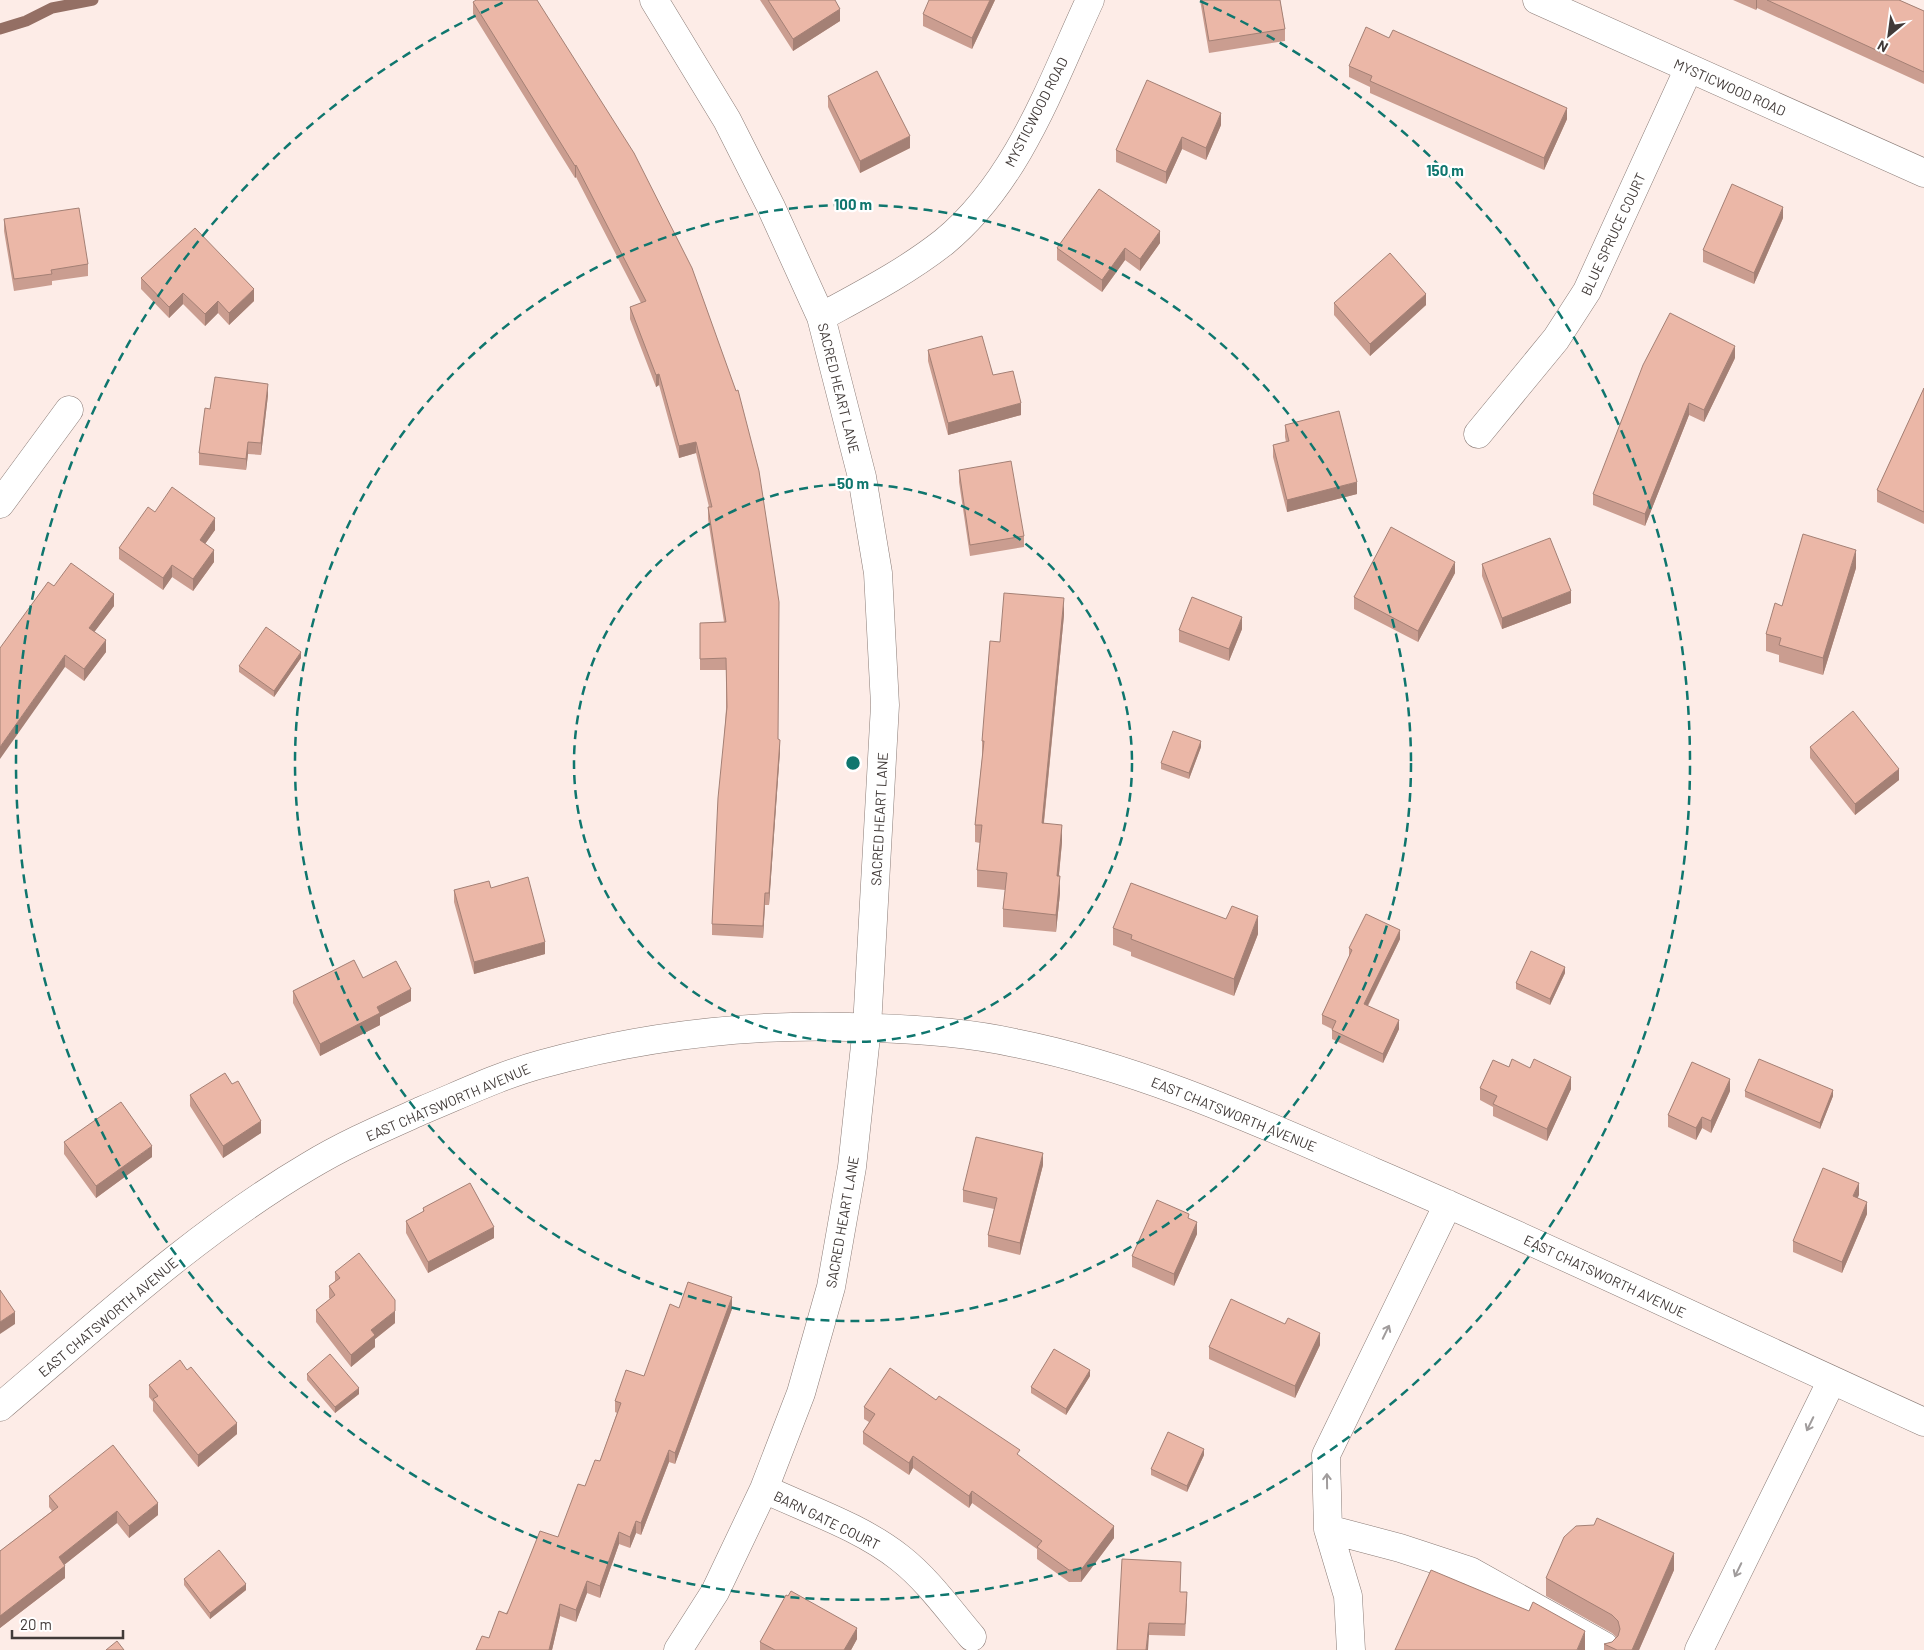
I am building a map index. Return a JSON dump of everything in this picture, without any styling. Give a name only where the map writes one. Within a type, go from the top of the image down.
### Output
[{"type":"street","name":"SACRED HEART LANE","points":[[654,0],[727,120],[771,207],[821,317],[862,477],[878,573],[885,705],[866,1027],[852,1167],[831,1287],[801,1393],[764,1489],[714,1592],[678,1650]]},
{"type":"street","name":"MYSTICWOOD ROAD","points":[[821,317],[904,271],[945,240],[977,208],[1005,173],[1031,127],[1090,0]]},
{"type":"street","name":"MYSTICWOOD ROAD","points":[[1537,0],[1924,173]]},
{"type":"street","name":"BLUE SPRUCE COURT","points":[[1478,434],[1556,339],[1587,291],[1689,68]]},
{"type":"street","points":[[0,504],[70,410]]},
{"type":"street","name":"EAST CHATSWORTH AVENUE","points":[[0,1408],[171,1263],[247,1206],[310,1165],[376,1131],[462,1094],[538,1065],[609,1048],[710,1032],[790,1025],[942,1031],[1014,1042],[1095,1062],[1181,1090],[1448,1204],[1924,1422]]},
{"type":"street","points":[[1351,1650],[1348,1596],[1328,1529],[1326,1455],[1448,1204]]},
{"type":"street","points":[[1699,1650],[1832,1380]]},
{"type":"street","name":"BARN GATE COURT","points":[[764,1489],[870,1538],[899,1557],[920,1575],[972,1637]]},
{"type":"street","points":[[1328,1529],[1400,1548],[1470,1571],[1604,1646]]},
{"type":"building","points":[[476,0],[537,0],[634,153],[692,268],[736,391],[738,390],[759,471],[779,602],[778,739],[780,740],[769,893],[765,893],[763,926],[712,924],[718,798],[727,707],[726,658],[700,659],[700,623],[726,622],[708,507],[712,507],[696,442],[679,446],[659,374],[656,375],[630,307],[646,301],[576,165],[473,2]]},
{"type":"building","points":[[768,0],[835,0],[840,9],[793,39]]},
{"type":"building","points":[[929,0],[990,0],[972,38],[923,14]]},
{"type":"building","points":[[1202,0],[1280,0],[1285,29],[1209,41]]},
{"type":"building","points":[[1767,0],[1899,0],[1924,11],[1924,72]]},
{"type":"building","points":[[1366,27],[1389,38],[1393,30],[1567,108],[1544,158],[1370,81],[1372,76],[1349,66]]},
{"type":"building","points":[[877,71],[910,136],[860,161],[828,96]]},
{"type":"building","points":[[1147,80],[1221,113],[1206,148],[1182,137],[1166,172],[1116,150]]},
{"type":"building","points":[[1732,184],[1783,207],[1754,273],[1703,250]]},
{"type":"building","points":[[1099,189],[1160,231],[1140,259],[1125,248],[1102,280],[1057,248]]},
{"type":"building","points":[[79,208],[88,264],[51,270],[52,274],[14,279],[4,219]]},
{"type":"building","points":[[195,228],[254,289],[229,313],[218,301],[205,314],[183,293],[169,307],[141,278]]},
{"type":"building","points":[[1390,253],[1426,294],[1370,344],[1334,303]]},
{"type":"building","points":[[1670,313],[1735,346],[1704,410],[1689,403],[1645,514],[1593,494],[1643,365]]},
{"type":"building","points":[[982,336],[993,375],[1013,371],[1021,403],[948,423],[928,350]]},
{"type":"building","points":[[215,377],[268,384],[261,443],[248,442],[246,459],[199,453],[205,408],[210,409]]},
{"type":"building","points":[[1924,388],[1924,512],[1877,490]]},
{"type":"building","points":[[1339,411],[1357,482],[1287,500],[1273,445],[1289,441],[1285,425]]},
{"type":"building","points":[[1011,461],[1024,536],[970,545],[959,470]]},
{"type":"building","points":[[172,487],[215,518],[200,540],[214,550],[193,579],[172,565],[163,578],[119,548],[148,507],[155,512]]},
{"type":"building","points":[[1391,527],[1455,562],[1418,631],[1354,597]]},
{"type":"building","points":[[1803,534],[1856,550],[1823,658],[1779,645],[1781,638],[1766,634],[1775,603],[1782,606]]},
{"type":"building","points":[[1550,538],[1571,591],[1502,618],[1482,564]]},
{"type":"building","points":[[71,563],[114,594],[89,628],[106,640],[84,669],[65,655],[0,747],[0,648],[48,582],[54,586]]},
{"type":"building","points":[[1004,593],[1064,598],[1042,823],[1062,825],[1057,876],[1060,876],[1056,915],[1003,909],[1007,873],[977,870],[982,825],[975,825],[984,741],[982,741],[990,641],[1000,642]]},
{"type":"building","points":[[1192,597],[1242,617],[1229,649],[1179,630]]},
{"type":"building","points":[[266,627],[301,652],[274,691],[239,666]]},
{"type":"building","points":[[1853,711],[1899,769],[1855,804],[1810,747]]},
{"type":"building","points":[[1173,731],[1201,741],[1189,773],[1161,763]]},
{"type":"building","points":[[528,877],[545,942],[474,962],[454,890],[489,881],[491,888]]},
{"type":"building","points":[[1131,883],[1226,919],[1232,906],[1258,916],[1234,979],[1131,939],[1132,935],[1113,928]]},
{"type":"building","points":[[1366,914],[1400,930],[1364,1004],[1399,1020],[1383,1054],[1332,1030],[1336,1021],[1322,1015],[1352,950],[1349,948]]},
{"type":"building","points":[[1531,951],[1565,967],[1550,999],[1516,983]]},
{"type":"building","points":[[354,960],[363,978],[396,961],[411,989],[377,1007],[380,1013],[320,1044],[293,991]]},
{"type":"building","points":[[1512,1059],[1530,1068],[1534,1059],[1571,1077],[1547,1129],[1493,1104],[1497,1096],[1480,1088],[1493,1060],[1509,1067]]},
{"type":"building","points":[[1759,1059],[1833,1090],[1820,1123],[1745,1091]]},
{"type":"building","points":[[1692,1062],[1730,1079],[1711,1121],[1702,1117],[1696,1128],[1668,1115]]},
{"type":"building","points":[[225,1073],[232,1084],[238,1081],[261,1121],[223,1146],[190,1095]]},
{"type":"building","points":[[121,1102],[152,1146],[96,1186],[64,1142]]},
{"type":"building","points":[[976,1137],[1043,1153],[1020,1243],[988,1235],[997,1198],[963,1190]]},
{"type":"building","points":[[1823,1168],[1859,1183],[1853,1196],[1867,1202],[1842,1262],[1793,1241]]},
{"type":"building","points":[[470,1183],[494,1227],[428,1262],[406,1221],[424,1211],[423,1208]]},
{"type":"building","points":[[1157,1200],[1189,1214],[1188,1218],[1197,1222],[1174,1274],[1132,1256]]},
{"type":"building","points":[[359,1253],[395,1300],[395,1311],[371,1330],[375,1335],[351,1355],[316,1310],[335,1295],[329,1286],[340,1278],[335,1272]]},
{"type":"building","points":[[688,1282],[732,1297],[675,1453],[669,1450],[641,1523],[636,1521],[630,1537],[619,1532],[600,1586],[587,1581],[576,1610],[560,1604],[549,1650],[476,1650],[482,1636],[489,1638],[499,1611],[507,1614],[540,1531],[558,1537],[578,1484],[585,1486],[595,1460],[600,1461],[621,1403],[615,1401],[626,1370],[644,1376],[670,1304],[679,1308]]},
{"type":"building","points":[[0,1290],[15,1312],[0,1322]]},
{"type":"building","points":[[1231,1299],[1285,1324],[1288,1318],[1320,1333],[1295,1386],[1209,1347]]},
{"type":"building","points":[[1054,1349],[1090,1370],[1066,1409],[1031,1387]]},
{"type":"building","points":[[330,1354],[359,1388],[335,1407],[307,1374]]},
{"type":"building","points":[[180,1360],[187,1370],[191,1367],[237,1423],[198,1455],[153,1399],[158,1396],[149,1385]]},
{"type":"building","points":[[890,1368],[936,1400],[939,1396],[1020,1450],[1017,1454],[1114,1526],[1081,1570],[1069,1570],[1037,1547],[1042,1541],[972,1491],[969,1496],[913,1456],[909,1463],[863,1432],[875,1414],[864,1407]]},
{"type":"building","points":[[1168,1432],[1204,1449],[1187,1486],[1151,1469]]},
{"type":"building","points":[[113,1445],[158,1503],[129,1526],[117,1511],[59,1557],[65,1566],[0,1616],[0,1551],[58,1507],[49,1496]]},
{"type":"building","points":[[1597,1518],[1674,1553],[1632,1650],[1617,1650],[1604,1644],[1612,1642],[1618,1636],[1620,1629],[1618,1621],[1612,1615],[1546,1578],[1564,1537],[1576,1526],[1594,1525]]},
{"type":"building","points":[[219,1550],[246,1584],[210,1613],[184,1579]]},
{"type":"building","points":[[1122,1559],[1181,1562],[1180,1592],[1187,1592],[1185,1624],[1149,1623],[1146,1650],[1117,1650]]},
{"type":"building","points":[[1431,1570],[1529,1611],[1533,1602],[1585,1631],[1577,1650],[1395,1650]]},
{"type":"building","points":[[791,1591],[857,1628],[844,1650],[775,1650],[760,1642],[786,1595],[788,1596]]},
{"type":"building","points":[[117,1641],[124,1650],[106,1650]]},
{"type":"waterway","points":[[0,29],[26,21],[52,8],[93,0]]}]
